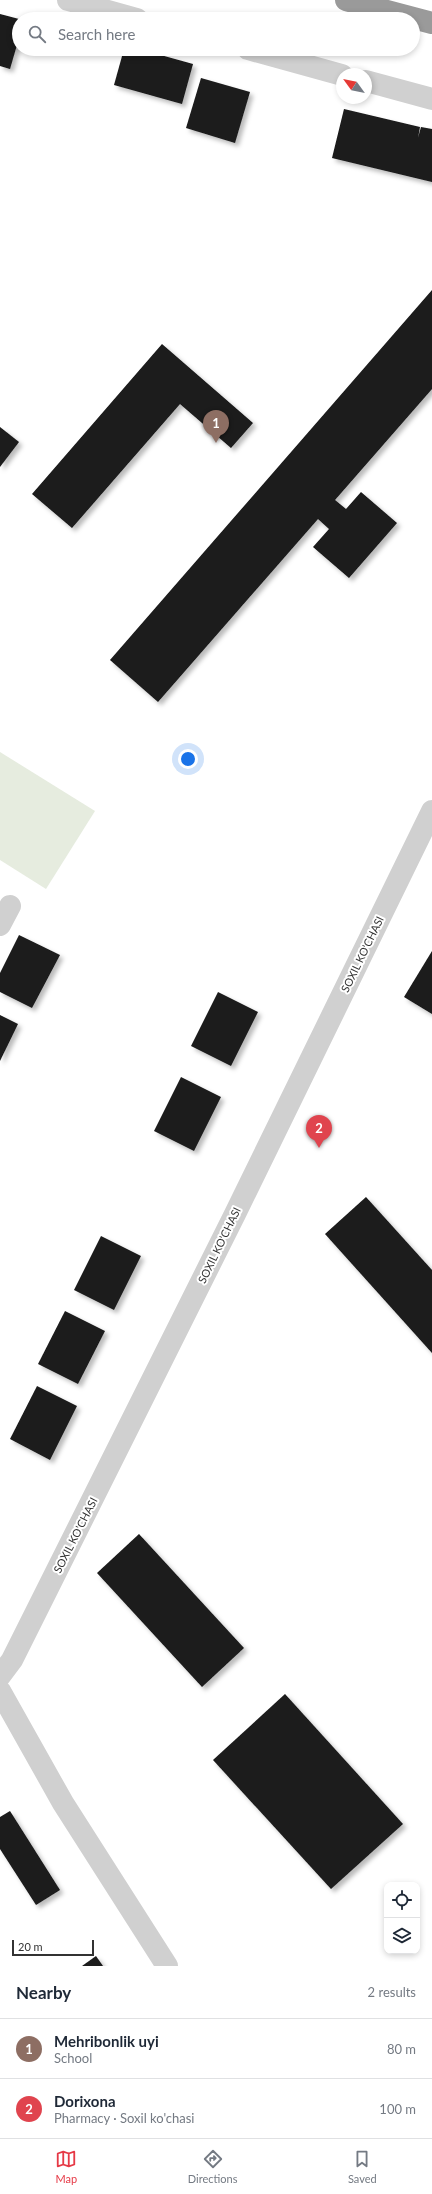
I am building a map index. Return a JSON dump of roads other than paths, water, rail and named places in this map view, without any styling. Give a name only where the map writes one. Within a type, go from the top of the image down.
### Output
[{"type":"highway","points":[[346,0],[391,12]]},
{"type":"highway","points":[[420,20],[432,23]]},
{"type":"street","points":[[68,0],[112,12]]},
{"type":"street","points":[[273,56],[336,73]]},
{"type":"street","points":[[372,83],[432,99]]},
{"type":"street","name":"SOXIL KO'CHASI","points":[[0,1676],[12,1660],[235,1214],[432,811]]},
{"type":"street","points":[[0,925],[10,906]]},
{"type":"street","points":[[0,1691],[63,1803],[167,1966]]},
{"type":"place","name":"Mehribonlik uyi","points":[[216,443]]},
{"type":"place","name":"Dorixona","points":[[319,1148]]}]
